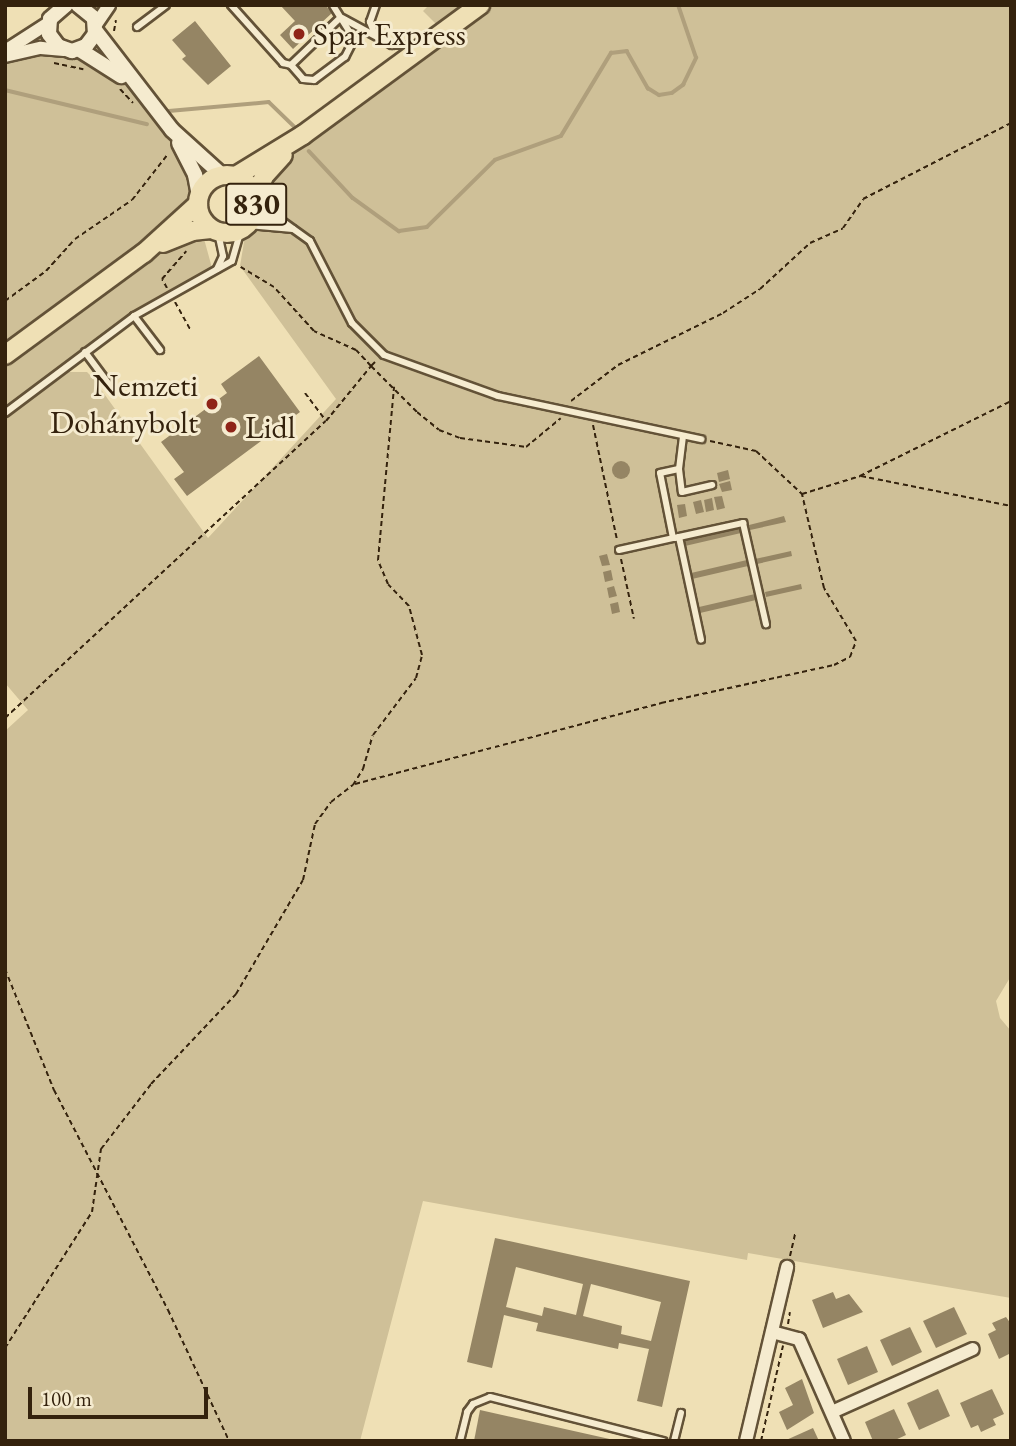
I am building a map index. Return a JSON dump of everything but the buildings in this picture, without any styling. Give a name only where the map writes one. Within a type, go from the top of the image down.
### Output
[{"type":"main road","name":"830","points":[[5,355],[144,253],[199,200],[208,182],[229,176],[303,135],[480,5]]},
{"type":"main road","name":"830","points":[[144,253],[183,234],[244,227],[264,176],[303,135]]},
{"type":"main road","name":"830","points":[[229,176],[249,185],[256,201]]},
{"type":"main road","name":"830","points":[[199,200],[215,230]]},
{"type":"street","points":[[5,54],[49,15],[66,5]]},
{"type":"street","points":[[78,5],[89,12],[95,28],[133,85],[172,130],[229,176]]},
{"type":"street","points":[[80,50],[92,41],[95,28],[113,9]]},
{"type":"street","points":[[49,15],[52,41],[64,50]]},
{"type":"street","points":[[5,54],[41,48],[80,50],[133,85]]},
{"type":"street","points":[[172,130],[195,175],[199,200]]},
{"type":"street","points":[[746,1441],[779,1334],[787,1267]]},
{"type":"street","points":[[779,1334],[799,1339],[844,1441]]},
{"type":"street","points":[[832,1412],[973,1349]]},
{"type":"lane","points":[[137,27],[166,5]]},
{"type":"lane","points":[[231,5],[284,63],[291,65],[303,79],[314,80],[345,57],[354,39],[333,5]]},
{"type":"lane","points":[[374,32],[370,22],[376,5]]},
{"type":"lane","points":[[291,65],[340,18]]},
{"type":"lane","points":[[340,18],[374,32],[392,45],[408,47],[434,39]]},
{"type":"lane","points":[[256,201],[295,229],[316,249],[352,323],[384,355],[474,388],[701,439]]},
{"type":"lane","points":[[5,414],[134,316],[232,261],[244,227],[295,229]]},
{"type":"lane","points":[[215,230],[223,256],[217,269]]},
{"type":"lane","points":[[134,316],[160,351]]},
{"type":"lane","points":[[85,352],[111,387]]},
{"type":"lane","points":[[683,436],[679,469],[682,492],[712,485]]},
{"type":"lane","points":[[679,469],[660,473],[701,640]]},
{"type":"lane","points":[[619,550],[743,523],[766,624]]},
{"type":"lane","points":[[460,1441],[467,1412],[490,1398],[663,1441]]},
{"type":"lane","points":[[674,1441],[681,1413]]},
{"type":"path","points":[[113,9],[113,40]]},
{"type":"path","points":[[46,60],[91,68]]},
{"type":"path","points":[[116,85],[134,104]]},
{"type":"path","points":[[553,407],[576,399],[618,365],[723,313],[760,289],[810,243],[843,228],[863,200],[1011,123]]},
{"type":"path","points":[[5,301],[46,271],[75,239],[132,200],[179,144]]},
{"type":"path","points":[[183,234],[188,249],[162,279],[190,328]]},
{"type":"path","points":[[232,261],[274,287],[314,331],[356,350],[417,412],[450,435],[526,447],[567,410]]},
{"type":"path","points":[[5,718],[326,421],[371,366],[384,355]]},
{"type":"path","points":[[5,1348],[79,1237],[92,1212],[101,1149],[151,1084],[236,994],[303,880],[315,824],[331,802],[353,785],[363,769],[373,735],[421,666],[410,606],[388,584],[378,560],[394,387]]},
{"type":"path","points":[[305,393],[326,421]]},
{"type":"path","points":[[802,495],[860,476],[1011,401]]},
{"type":"path","points":[[594,433],[634,619]]},
{"type":"path","points":[[353,785],[662,703],[834,665],[850,657],[856,641],[824,588],[802,495],[756,451],[701,439]]},
{"type":"path","points":[[860,476],[1011,506]]},
{"type":"path","points":[[5,969],[54,1090],[168,1310],[229,1441]]},
{"type":"path","points":[[787,1267],[795,1234]]},
{"type":"path","points":[[761,1441],[779,1334],[790,1310]]},
{"type":"shaded area","points":[[429,5],[1011,5],[1011,976],[996,1001],[1000,1018],[1011,1031],[1011,1298],[748,1253],[747,1260],[423,1201],[360,1441],[5,1441],[5,731],[28,710],[5,683],[5,58],[41,50],[93,56],[133,86],[171,132],[199,196],[184,201],[171,216],[203,235],[212,268],[131,315],[65,365],[70,372],[87,372],[92,377],[208,538],[336,399],[240,266],[245,236],[287,154],[446,34],[423,11]]},
{"type":"waterway","points":[[309,151],[353,198],[399,231],[427,227],[495,160],[561,136],[611,53],[627,51],[648,88],[659,95],[672,93],[683,85],[696,58],[678,5]]},
{"type":"waterway","points":[[5,90],[147,124]]},
{"type":"waterway","points":[[169,111],[269,102],[294,126]]},
{"type":"place","name":"Spar Express","points":[[299,34]]},
{"type":"place","name":"Nemzeti Dohánybolt","points":[[212,404]]},
{"type":"place","name":"Lidl","points":[[231,427]]}]
